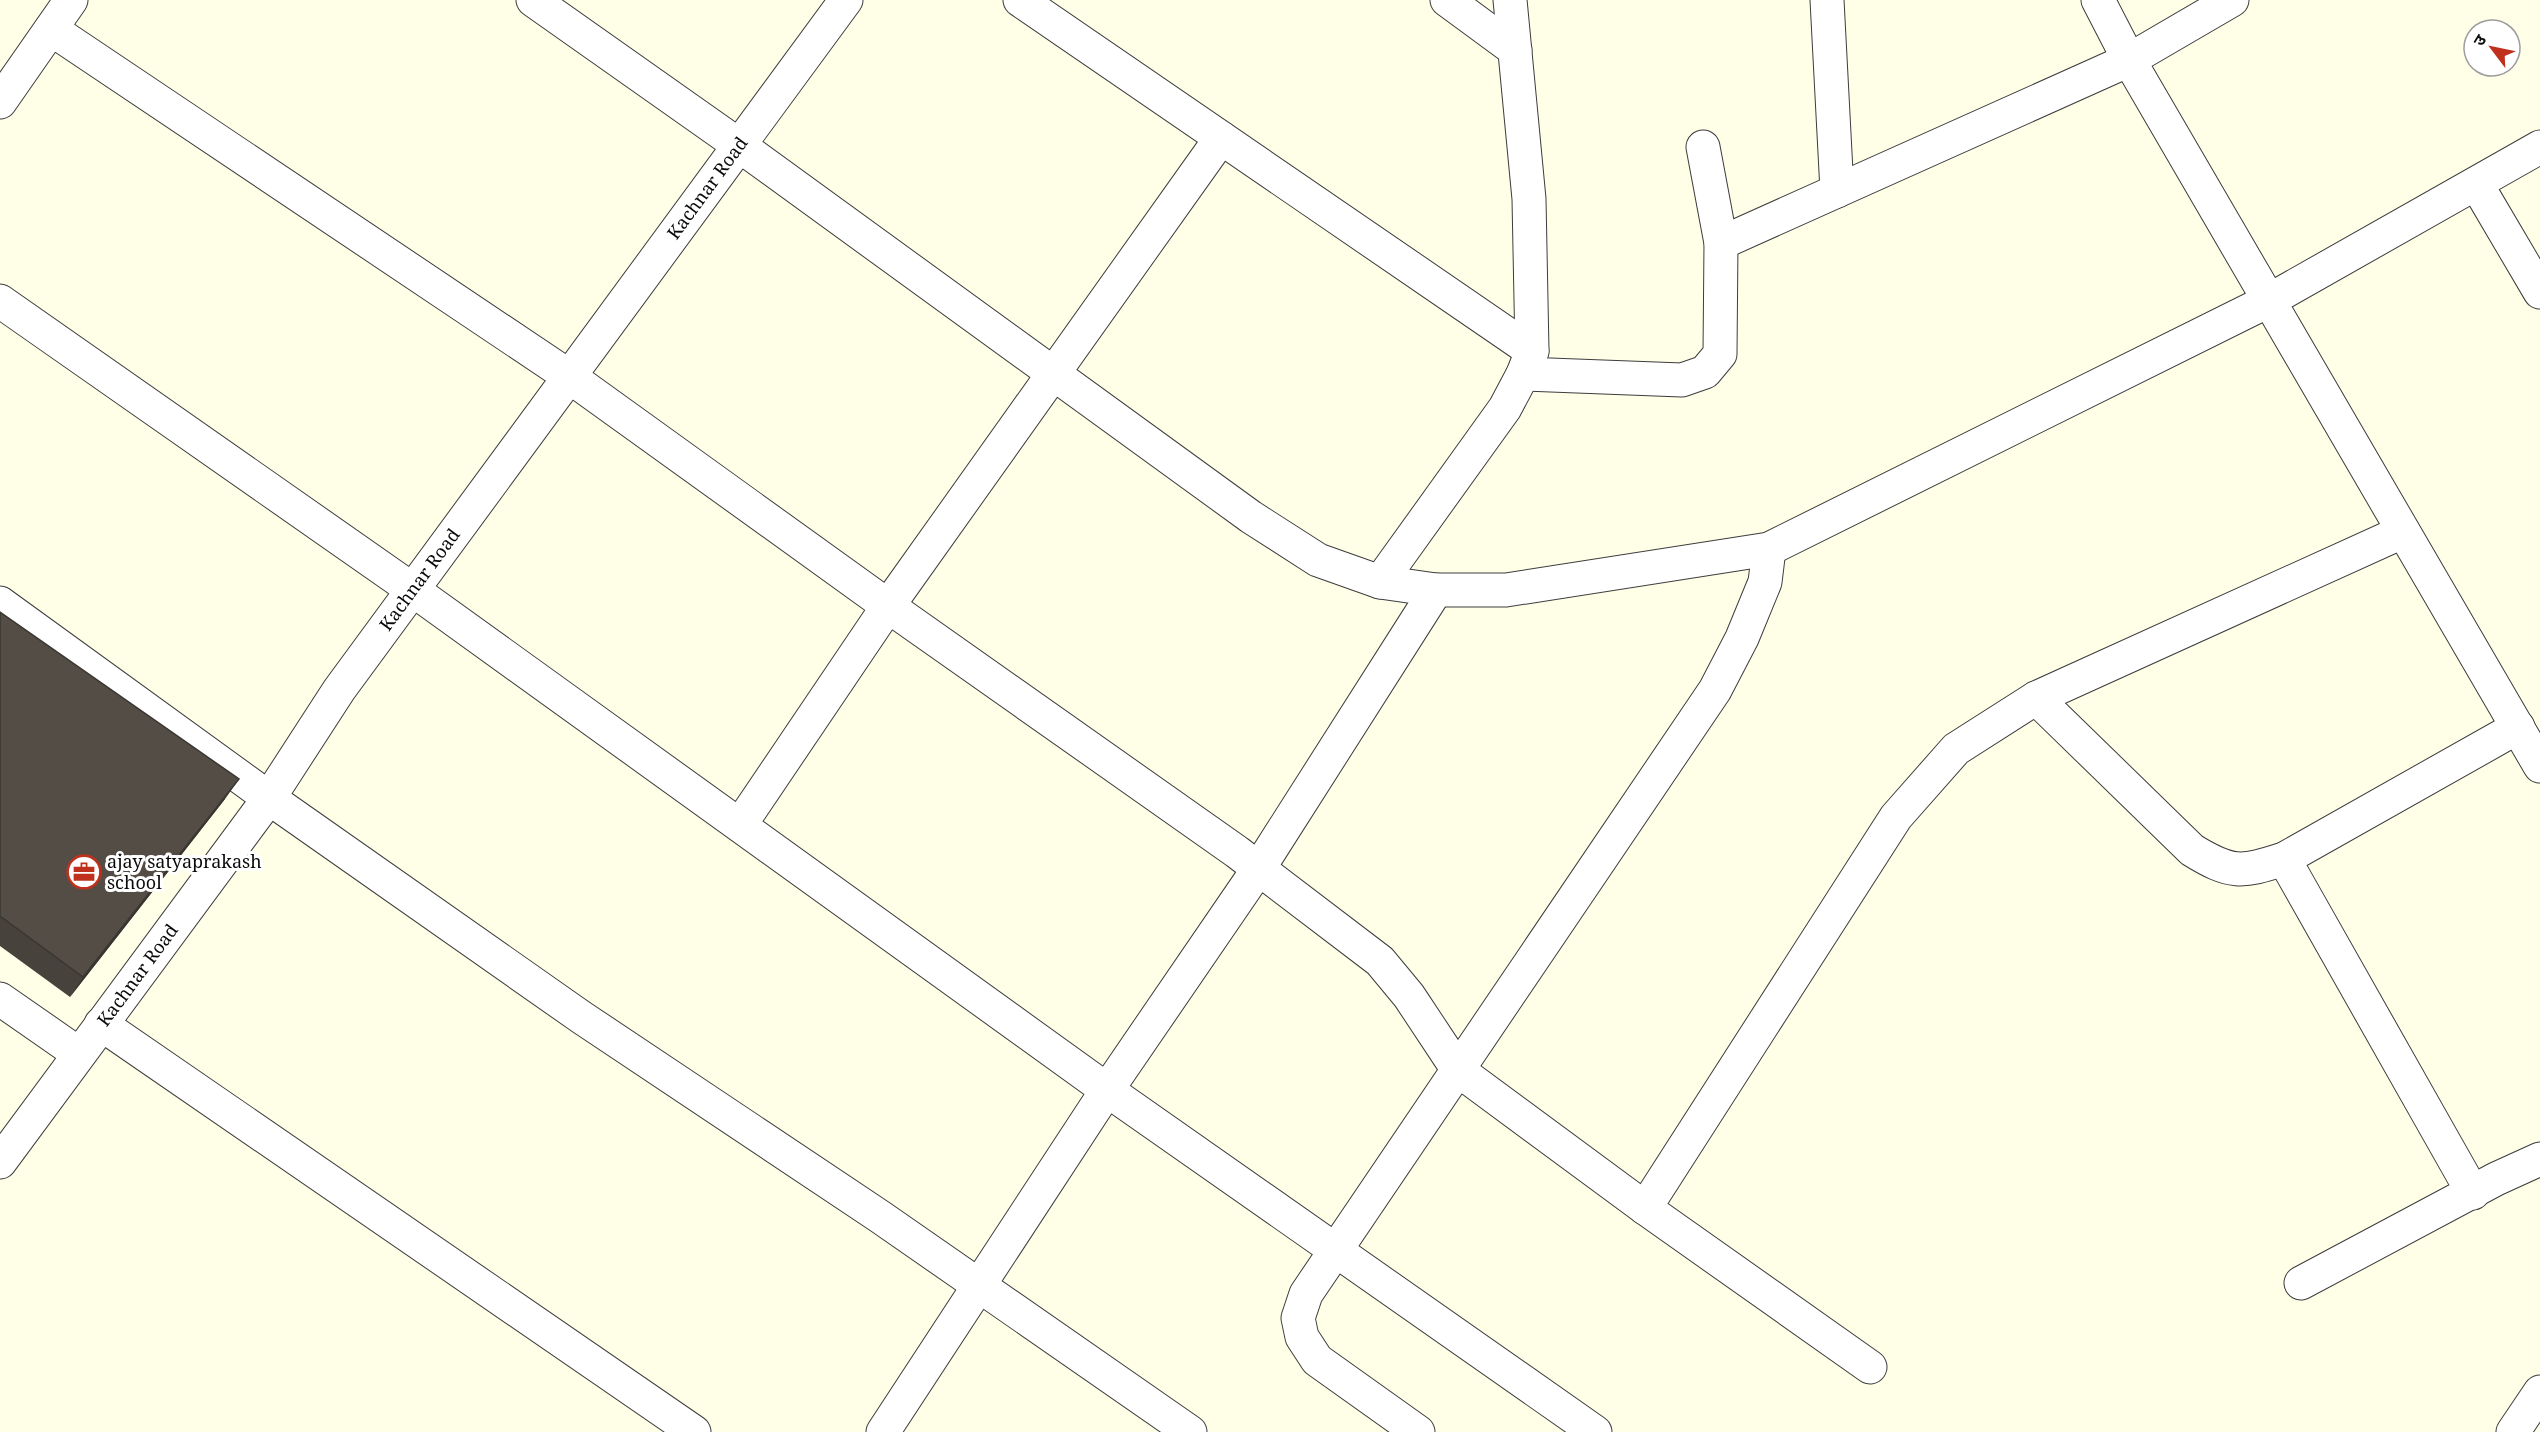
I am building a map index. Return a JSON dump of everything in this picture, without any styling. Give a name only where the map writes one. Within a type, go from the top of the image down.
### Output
[{"type":"street","points":[[0,102],[71,0]]},
{"type":"street","points":[[533,0],[740,146],[1270,530],[1318,560],[1380,582],[1436,590],[1506,590],[1769,549],[2268,301],[2540,147]]},
{"type":"street","name":"Kachnar Road","points":[[0,1162],[269,798],[339,690],[846,0]]},
{"type":"street","points":[[1020,0],[1221,138],[1527,362],[1682,380],[1705,372],[1720,354],[1721,243],[1703,147]]},
{"type":"street","points":[[1447,0],[1515,50]]},
{"type":"street","points":[[1380,582],[1505,408],[1527,362],[1529,199],[1510,0]]},
{"type":"street","points":[[1827,0],[1837,191]]},
{"type":"street","points":[[2098,0],[2129,60],[2268,301],[2540,766]]},
{"type":"street","points":[[1721,243],[2129,60],[2232,0]]},
{"type":"street","points":[[51,29],[570,377],[888,606],[1259,868],[1380,961],[1409,996],[1458,1070],[1645,1208],[1870,1367]]},
{"type":"street","points":[[740,825],[888,606],[1221,138]]},
{"type":"street","points":[[2476,185],[2540,292]]},
{"type":"street","points":[[0,301],[413,590],[1107,1090],[1595,1432]]},
{"type":"street","points":[[1645,1208],[1896,817],[1956,748],[2036,698],[2402,532]]},
{"type":"street","points":[[1418,1432],[1317,1359],[1302,1338],[1298,1318],[1306,1294],[1715,690],[1742,638],[1765,582],[1769,549]]},
{"type":"street","points":[[884,1432],[1107,1090],[1259,868],[1436,590]]},
{"type":"street","points":[[0,603],[269,798],[581,1017],[980,1286],[1190,1432]]},
{"type":"street","points":[[2036,698],[2192,850],[2220,867],[2253,870],[2284,860],[2518,727]]},
{"type":"street","points":[[2284,860],[2473,1193]]},
{"type":"street","points":[[0,999],[79,1054]]},
{"type":"street","points":[[100,1024],[694,1432]]},
{"type":"street","points":[[2301,1283],[2540,1159]]},
{"type":"street","points":[[2513,1432],[2540,1392]]},
{"type":"building","name":"ajay satyaprakash school","points":[[0,612],[239,779],[83,977],[0,916]]},
{"type":"place","name":"ajay satyaprakash school","points":[[84,872]]}]
